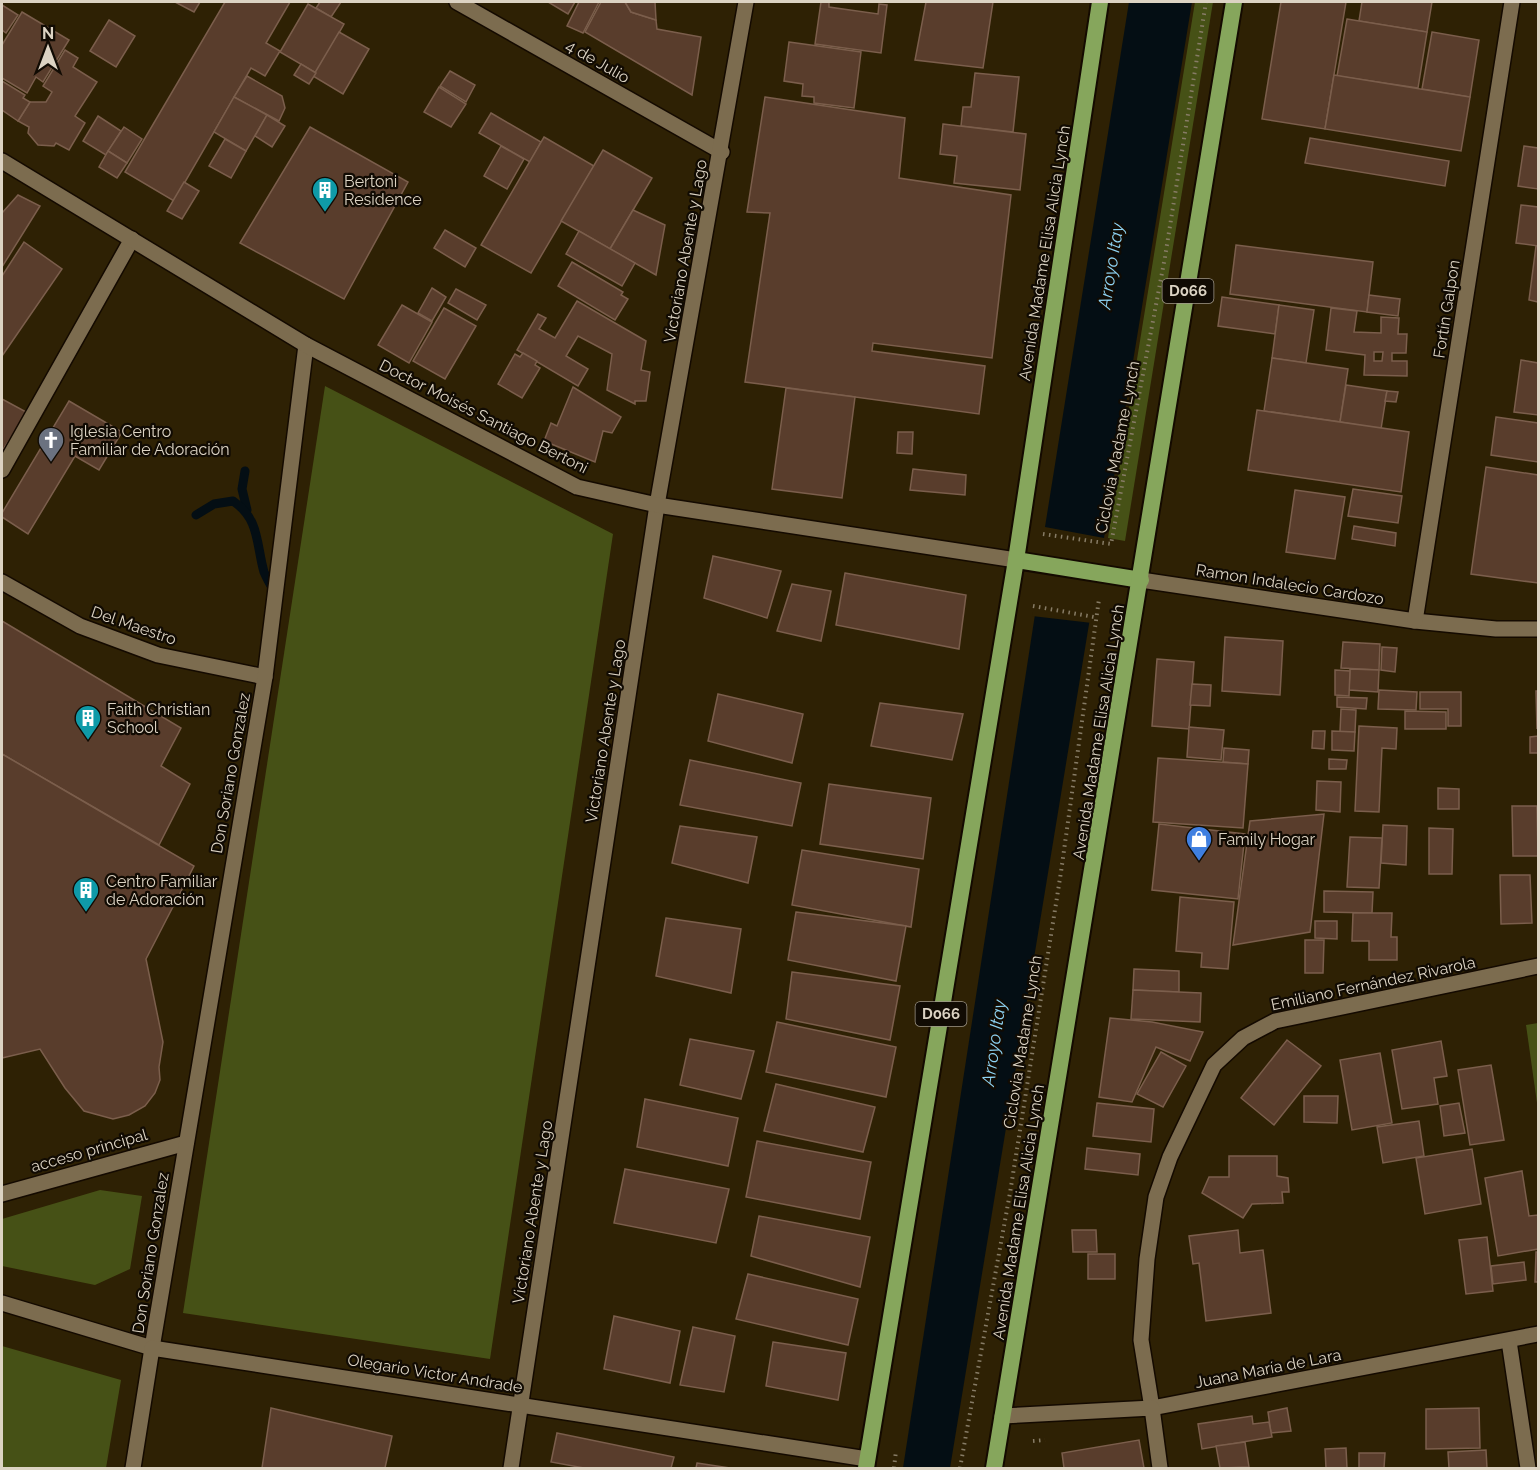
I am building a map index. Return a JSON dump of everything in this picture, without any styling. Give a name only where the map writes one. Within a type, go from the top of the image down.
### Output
[{"type":"highway","name":"Avenida Madame Elisa Alicia Lynch","points":[[867,1464],[1016,560],[1100,2]]},
{"type":"highway","name":"Avenida Madame Elisa Alicia Lynch","points":[[994,1468],[1234,2]]},
{"type":"highway","name":"Doctor Moisés Santiago Bertoni","points":[[1016,560],[1038,563]]},
{"type":"highway","name":"Ramon Indalecio Cardozo","points":[[1038,563],[1141,580]]},
{"type":"street","name":"4 de Julio","points":[[457,2],[722,152]]},
{"type":"street","name":"Victoriano Abente y Lago","points":[[511,1468],[657,505],[722,152],[746,2]]},
{"type":"street","name":"Fortín Galpon","points":[[1415,621],[1512,2]]},
{"type":"street","name":"Doctor Moisés Santiago Bertoni","points":[[2,160],[306,345],[577,487],[657,505],[1016,560]]},
{"type":"street","points":[[2,470],[132,239]]},
{"type":"street","name":"Don Soriano Gonzalez","points":[[133,1468],[265,677],[306,345]]},
{"type":"street","name":"Ramon Indalecio Cardozo","points":[[1141,580],[1415,621],[1496,629],[1539,629]]},
{"type":"street","name":"Del Maestro","points":[[2,582],[80,626],[158,655],[265,677]]},
{"type":"street","name":"Emiliano Fernández Rivarola","points":[[1160,1468],[1141,1340],[1147,1259],[1156,1197],[1170,1157],[1214,1065],[1243,1038],[1275,1021],[1539,966]]},
{"type":"street","name":"acceso principal","points":[[2,1194],[186,1143]]},
{"type":"street","name":"Olegario Victor Andrade","points":[[2,1303],[152,1348],[522,1404],[867,1464]]},
{"type":"street","name":"Juana María de Lara","points":[[1002,1416],[1152,1408],[1539,1334]]},
{"type":"street","points":[[1509,1341],[1528,1468]]},
{"type":"path","name":"Ciclovia Madame Lynch","points":[[1041,533],[1111,544],[1165,257],[1206,2]]},
{"type":"path","name":"Ciclovia Madame Lynch","points":[[960,1468],[1029,1079],[1063,861],[1094,617]]},
{"type":"green space","points":[[1195,2],[1213,2],[1125,541],[1108,538]]},
{"type":"green space","points":[[325,386],[613,534],[490,1359],[183,1313]]},
{"type":"green space","points":[[1538,1023],[1538,1110],[1526,1025]]},
{"type":"green space","points":[[100,1190],[142,1196],[130,1269],[95,1285],[2,1266],[2,1219]]},
{"type":"green space","points":[[2,1346],[121,1380],[106,1468],[2,1468]]},
{"type":"water","name":"Arroyo Itay","points":[[1129,2],[1192,2],[1104,538],[1045,527]]},
{"type":"water","name":"Arroyo Itay","points":[[1036,608],[1090,618],[950,1468],[903,1468]]},
{"type":"pier","points":[[1037,605],[1090,615],[1092,623],[1032,616],[1034,607]]},
{"type":"building","points":[[175,2],[200,2],[194,12]]},
{"type":"building","points":[[225,2],[290,2],[266,43],[280,51],[265,76],[251,68],[174,201],[125,172]]},
{"type":"building","points":[[320,2],[341,2],[331,17],[316,8]]},
{"type":"building","points":[[548,2],[575,2],[568,14]]},
{"type":"building","points":[[579,2],[599,2],[583,33],[567,26]]},
{"type":"building","points":[[601,2],[625,2],[631,12],[656,20],[657,29],[701,37],[692,95],[585,32]]},
{"type":"building","points":[[625,2],[655,2],[656,20],[631,12]]},
{"type":"building","points":[[821,2],[829,2],[829,7],[878,14],[879,4],[887,5],[881,53],[815,44]]},
{"type":"building","points":[[926,2],[993,2],[983,68],[915,60]]},
{"type":"building","points":[[1281,2],[1346,2],[1325,129],[1262,119]]},
{"type":"building","points":[[1362,2],[1432,2],[1427,32],[1359,21]]},
{"type":"building","points":[[308,4],[344,24],[316,73],[280,52]]},
{"type":"building","points":[[2,5],[18,15],[6,33],[2,30]]},
{"type":"building","points":[[22,12],[69,40],[43,82],[36,77],[27,93],[2,78],[2,45]]},
{"type":"building","points":[[1347,19],[1427,32],[1418,88],[1337,76]]},
{"type":"building","points":[[109,20],[135,36],[116,67],[90,51]]},
{"type":"building","points":[[339,32],[369,49],[343,94],[313,76]]},
{"type":"building","points":[[1432,32],[1479,40],[1470,97],[1422,89]]},
{"type":"building","points":[[789,42],[861,52],[854,108],[814,103],[814,97],[802,96],[803,84],[784,81]]},
{"type":"building","points":[[65,50],[78,58],[73,67],[97,82],[75,116],[85,123],[69,150],[56,143],[54,146],[38,145],[28,133],[29,127],[18,121],[30,102],[46,102],[52,92],[43,86]]},
{"type":"building","points":[[301,64],[316,73],[309,84],[294,75]]},
{"type":"building","points":[[450,71],[475,85],[466,102],[440,86]]},
{"type":"building","points":[[975,73],[1019,77],[1013,132],[961,126],[963,107],[971,107]]},
{"type":"building","points":[[1334,75],[1470,97],[1461,151],[1325,129]]},
{"type":"building","points":[[247,76],[282,96],[285,108],[279,121],[234,97]]},
{"type":"building","points":[[2,81],[25,95],[23,98],[30,102],[18,121],[2,110]]},
{"type":"building","points":[[439,87],[466,104],[451,127],[424,112]]},
{"type":"building","points":[[234,97],[267,115],[246,151],[214,132]]},
{"type":"building","points":[[765,97],[905,118],[899,178],[1011,195],[992,358],[873,343],[872,351],[985,366],[979,414],[745,382],[770,213],[747,212]]},
{"type":"building","points":[[491,113],[541,142],[530,162],[479,133]]},
{"type":"building","points":[[267,115],[285,126],[272,147],[255,136]]},
{"type":"building","points":[[98,116],[121,131],[106,155],[83,141]]},
{"type":"building","points":[[943,124],[1026,134],[1020,190],[954,183],[957,156],[940,154]]},
{"type":"building","points":[[124,127],[142,139],[127,163],[108,151]]},
{"type":"building","name":"Bertoni Residence","points":[[310,127],[408,182],[344,299],[240,243]]},
{"type":"building","points":[[544,137],[594,166],[531,273],[481,245]]},
{"type":"building","points":[[1310,138],[1449,161],[1445,186],[1305,163]]},
{"type":"building","points":[[225,139],[246,151],[231,178],[209,166]]},
{"type":"building","points":[[501,146],[524,159],[507,189],[484,176]]},
{"type":"building","points":[[1524,146],[1538,148],[1538,189],[1518,186]]},
{"type":"building","points":[[603,150],[652,178],[610,249],[561,221]]},
{"type":"building","points":[[108,151],[127,163],[117,178],[99,167]]},
{"type":"building","points":[[184,182],[199,191],[182,219],[167,211]]},
{"type":"building","points":[[18,195],[40,206],[2,267],[2,213]]},
{"type":"building","points":[[1521,205],[1538,207],[1538,246],[1516,243]]},
{"type":"building","points":[[633,210],[665,225],[656,275],[610,249]]},
{"type":"building","points":[[445,230],[476,248],[465,267],[434,248]]},
{"type":"building","points":[[579,231],[635,263],[622,286],[566,254]]},
{"type":"building","points":[[24,242],[62,269],[2,356],[2,276]]},
{"type":"building","points":[[1236,245],[1373,262],[1367,312],[1230,294]]},
{"type":"building","points":[[1536,246],[1538,246],[1538,302],[1529,300]]},
{"type":"building","points":[[572,262],[623,292],[621,295],[628,299],[615,320],[558,286]]},
{"type":"building","points":[[432,288],[446,297],[432,321],[418,313]]},
{"type":"building","points":[[456,289],[486,305],[477,320],[448,303]]},
{"type":"building","points":[[1369,295],[1400,299],[1398,316],[1367,312]]},
{"type":"building","points":[[1222,297],[1279,305],[1275,334],[1218,326]]},
{"type":"building","points":[[577,301],[646,341],[641,370],[650,372],[646,401],[635,401],[635,404],[607,390],[612,354],[578,336],[566,356],[588,369],[578,386],[517,350],[538,314],[546,318],[539,329],[555,338]]},
{"type":"building","points":[[402,305],[432,322],[409,363],[378,345]]},
{"type":"building","points":[[1279,305],[1314,310],[1306,363],[1272,358]]},
{"type":"building","points":[[444,308],[476,326],[445,379],[413,361]]},
{"type":"building","points":[[1331,308],[1357,311],[1354,332],[1381,333],[1381,317],[1399,318],[1398,334],[1407,334],[1406,353],[1392,353],[1392,361],[1407,361],[1407,376],[1364,375],[1365,355],[1326,350]],"holes":[[[1374,352],[1383,352],[1382,361],[1374,361]]]},
{"type":"building","points":[[523,353],[537,361],[535,365],[540,368],[522,398],[498,384],[515,354],[520,357]]},
{"type":"building","points":[[1272,358],[1348,369],[1340,422],[1264,411]]},
{"type":"building","points":[[1521,360],[1538,363],[1538,415],[1514,412]]},
{"type":"building","points":[[1346,385],[1387,391],[1381,429],[1340,422]]},
{"type":"building","points":[[573,387],[621,417],[612,433],[603,431],[595,462],[544,441],[551,423],[557,426]]},
{"type":"building","points":[[786,388],[855,397],[842,498],[772,489]]},
{"type":"building","points":[[1387,391],[1398,392],[1396,402],[1385,401]]},
{"type":"building","points":[[2,399],[28,413],[2,451]]},
{"type":"building","name":"Iglesia Centro Familiar de Adoración","points":[[69,401],[122,432],[99,470],[75,456],[28,534],[2,517],[2,513]]},
{"type":"building","points":[[1257,410],[1409,432],[1401,492],[1248,470]]},
{"type":"building","points":[[1496,417],[1538,423],[1538,462],[1491,455]]},
{"type":"building","points":[[898,432],[913,432],[912,454],[897,453]]},
{"type":"building","points":[[1486,467],[1538,475],[1538,583],[1471,574]]},
{"type":"building","points":[[913,469],[966,475],[965,495],[910,490]]},
{"type":"building","points":[[1353,489],[1402,496],[1398,523],[1348,516]]},
{"type":"building","points":[[1295,490],[1345,497],[1335,559],[1286,552]]},
{"type":"building","points":[[1354,526],[1396,533],[1395,546],[1352,539]]},
{"type":"building","points":[[713,556],[781,571],[767,618],[704,598]]},
{"type":"building","points":[[845,573],[966,595],[959,649],[836,625]]},
{"type":"building","points":[[792,584],[831,591],[821,641],[777,631]]},
{"type":"building","name":"Faith Christian School","points":[[2,621],[181,728],[161,766],[190,784],[159,845],[2,754]]},
{"type":"building","points":[[1225,637],[1283,641],[1280,695],[1222,691]]},
{"type":"building","points":[[1343,642],[1380,644],[1379,670],[1341,668]]},
{"type":"building","points":[[1382,647],[1397,648],[1395,672],[1381,670]]},
{"type":"building","points":[[1157,659],[1194,662],[1189,729],[1152,726]]},
{"type":"building","points":[[1350,669],[1379,670],[1378,692],[1349,690]]},
{"type":"building","points":[[1335,670],[1350,671],[1349,696],[1335,695]]},
{"type":"building","points":[[1192,684],[1211,685],[1210,706],[1190,705]]},
{"type":"building","points":[[1379,690],[1417,692],[1416,710],[1378,709]]},
{"type":"building","points":[[1536,691],[1538,691],[1537,729]]},
{"type":"building","points":[[1420,692],[1461,692],[1461,726],[1448,726],[1448,709],[1420,709]]},
{"type":"building","points":[[718,694],[803,714],[792,763],[708,741]]},
{"type":"building","points":[[1337,697],[1367,698],[1366,709],[1337,707]]},
{"type":"building","points":[[880,703],[963,714],[952,760],[871,746]]},
{"type":"building","points":[[1341,709],[1356,710],[1355,732],[1340,732]]},
{"type":"building","points":[[1405,711],[1446,712],[1446,729],[1405,729]]},
{"type":"building","points":[[1359,726],[1397,728],[1396,749],[1382,748],[1379,812],[1355,811]]},
{"type":"building","points":[[1189,727],[1224,730],[1221,760],[1187,757]]},
{"type":"building","points":[[1313,731],[1325,731],[1324,749],[1312,748]]},
{"type":"building","points":[[1332,731],[1355,732],[1354,751],[1332,750]]},
{"type":"building","points":[[1538,736],[1538,753],[1530,753],[1530,737]]},
{"type":"building","points":[[1224,748],[1249,750],[1248,764],[1223,762]]},
{"type":"building","name":"Centro Familiar de Adoración","points":[[2,754],[194,866],[146,959],[163,1042],[159,1067],[160,1080],[155,1093],[145,1106],[129,1115],[113,1119],[84,1111],[65,1088],[40,1049],[2,1058]]},
{"type":"building","points":[[1158,758],[1248,764],[1243,828],[1153,822]]},
{"type":"building","points":[[1329,759],[1347,760],[1346,769],[1329,769]]},
{"type":"building","points":[[690,760],[801,783],[792,826],[680,805]]},
{"type":"building","points":[[1317,781],[1341,782],[1340,812],[1316,810]]},
{"type":"building","points":[[829,784],[931,798],[923,859],[820,844]]},
{"type":"building","points":[[1438,788],[1459,789],[1459,809],[1438,809]]},
{"type":"building","points":[[1512,806],[1537,806],[1538,856],[1513,856]]},
{"type":"building","points":[[1324,814],[1310,932],[1233,945],[1250,821]]},
{"type":"building","name":"Family Hogar","points":[[1159,824],[1245,834],[1238,899],[1152,890]]},
{"type":"building","points":[[1383,825],[1407,826],[1406,865],[1381,863]]},
{"type":"building","points":[[680,826],[757,837],[748,883],[672,863]]},
{"type":"building","points":[[1429,828],[1453,829],[1452,874],[1429,874]]},
{"type":"building","points":[[1350,837],[1382,838],[1379,888],[1347,887]]},
{"type":"building","points":[[802,850],[919,869],[911,927],[792,905]]},
{"type":"building","points":[[1500,875],[1530,875],[1532,923],[1501,924]]},
{"type":"building","points":[[1324,891],[1373,892],[1372,913],[1324,912]]},
{"type":"building","points":[[1180,897],[1234,902],[1228,969],[1201,967],[1202,953],[1176,951]]},
{"type":"building","points":[[796,912],[906,926],[896,981],[788,960]]},
{"type":"building","points":[[1353,913],[1392,913],[1391,937],[1397,937],[1397,960],[1369,960],[1369,941],[1352,941]]},
{"type":"building","points":[[666,918],[741,929],[731,993],[656,976]]},
{"type":"building","points":[[1315,921],[1337,921],[1337,939],[1315,938]]},
{"type":"building","points":[[1305,940],[1324,940],[1323,973],[1305,973]]},
{"type":"building","points":[[1134,969],[1179,971],[1179,992],[1133,990]]},
{"type":"building","points":[[792,972],[900,986],[890,1040],[786,1019]]},
{"type":"building","points":[[1133,990],[1201,993],[1200,1022],[1131,1019]]},
{"type":"building","points":[[1110,1018],[1152,1022],[1203,1032],[1190,1061],[1156,1047],[1132,1102],[1099,1097]]},
{"type":"building","points":[[777,1022],[896,1047],[886,1097],[766,1072]]},
{"type":"building","points":[[690,1039],[754,1051],[741,1099],[680,1085]]},
{"type":"building","points":[[1287,1040],[1321,1066],[1274,1125],[1241,1098]]},
{"type":"building","points":[[1441,1041],[1447,1076],[1434,1078],[1438,1104],[1402,1109],[1392,1050]]},
{"type":"building","points":[[1161,1052],[1186,1066],[1163,1107],[1137,1094]]},
{"type":"building","points":[[1380,1053],[1392,1123],[1352,1130],[1340,1060]]},
{"type":"building","points":[[1491,1065],[1504,1140],[1470,1145],[1458,1070]]},
{"type":"building","points":[[776,1084],[875,1107],[863,1152],[764,1131]]},
{"type":"building","points":[[1304,1096],[1338,1096],[1337,1123],[1304,1122]]},
{"type":"building","points":[[645,1099],[738,1118],[728,1166],[637,1147]]},
{"type":"building","points":[[1097,1103],[1154,1109],[1151,1142],[1093,1136]]},
{"type":"building","points":[[1459,1103],[1465,1133],[1444,1136],[1440,1106]]},
{"type":"building","points":[[1419,1121],[1424,1156],[1383,1163],[1377,1127]]},
{"type":"building","points":[[757,1141],[871,1162],[860,1219],[746,1197]]},
{"type":"building","points":[[1087,1148],[1140,1154],[1138,1175],[1085,1169]]},
{"type":"building","points":[[1472,1149],[1481,1204],[1425,1214],[1416,1158]]},
{"type":"building","points":[[1229,1156],[1277,1156],[1277,1176],[1288,1178],[1289,1192],[1282,1192],[1283,1203],[1252,1204],[1243,1218],[1202,1193],[1209,1177],[1229,1177]]},
{"type":"building","points":[[625,1169],[729,1189],[716,1243],[614,1223]]},
{"type":"building","points":[[1522,1171],[1529,1216],[1538,1215],[1538,1249],[1498,1256],[1485,1178]]},
{"type":"building","points":[[759,1216],[870,1237],[860,1287],[751,1256]]},
{"type":"building","points":[[1072,1230],[1096,1230],[1097,1252],[1073,1252]]},
{"type":"building","points":[[1238,1230],[1240,1253],[1263,1250],[1271,1313],[1206,1321],[1199,1263],[1193,1264],[1189,1236]]},
{"type":"building","points":[[1487,1237],[1493,1291],[1466,1294],[1459,1240]]},
{"type":"building","points":[[1536,1252],[1538,1252],[1538,1282],[1535,1282]]},
{"type":"building","points":[[1088,1254],[1115,1254],[1115,1279],[1088,1279]]},
{"type":"building","points":[[1524,1262],[1526,1280],[1493,1284],[1491,1266]]},
{"type":"building","points":[[748,1274],[858,1299],[848,1345],[736,1319]]},
{"type":"building","points":[[614,1316],[680,1331],[670,1383],[604,1369]]},
{"type":"building","points":[[693,1327],[735,1336],[724,1392],[680,1385]]},
{"type":"building","points":[[773,1342],[846,1353],[838,1400],[766,1386]]},
{"type":"building","points":[[271,1408],[392,1436],[385,1468],[262,1468]]},
{"type":"building","points":[[1287,1408],[1291,1431],[1271,1433],[1268,1412]]},
{"type":"building","points":[[1479,1408],[1480,1448],[1426,1449],[1426,1409]]},
{"type":"building","points":[[1252,1416],[1253,1424],[1269,1422],[1272,1437],[1202,1449],[1198,1424]]},
{"type":"building","points":[[557,1433],[674,1457],[671,1468],[584,1468],[551,1462]]},
{"type":"building","points":[[1139,1440],[1144,1468],[1064,1468],[1062,1453]]},
{"type":"building","points":[[1245,1442],[1249,1467],[1220,1468],[1216,1446]]},
{"type":"building","points":[[1346,1448],[1347,1468],[1326,1468],[1325,1449]]},
{"type":"building","points":[[1486,1450],[1487,1468],[1449,1468],[1448,1452]]},
{"type":"building","points":[[1359,1453],[1385,1453],[1384,1468],[1359,1468]]},
{"type":"building","points":[[697,1463],[730,1468],[696,1468]]},
{"type":"waterway","points":[[245,471],[242,489],[247,510]]},
{"type":"waterway","points":[[196,515],[214,504],[233,501],[242,508],[253,524],[264,572],[275,593]]},
{"type":"place","name":"Bertoni Residence","points":[[325,213]]},
{"type":"place","name":"Iglesia Centro Familiar de Adoración","points":[[51,463]]},
{"type":"place","name":"Faith Christian School","points":[[88,741]]},
{"type":"place","name":"Family Hogar","points":[[1199,862]]},
{"type":"place","name":"Centro Familiar de Adoración","points":[[86,913]]}]
